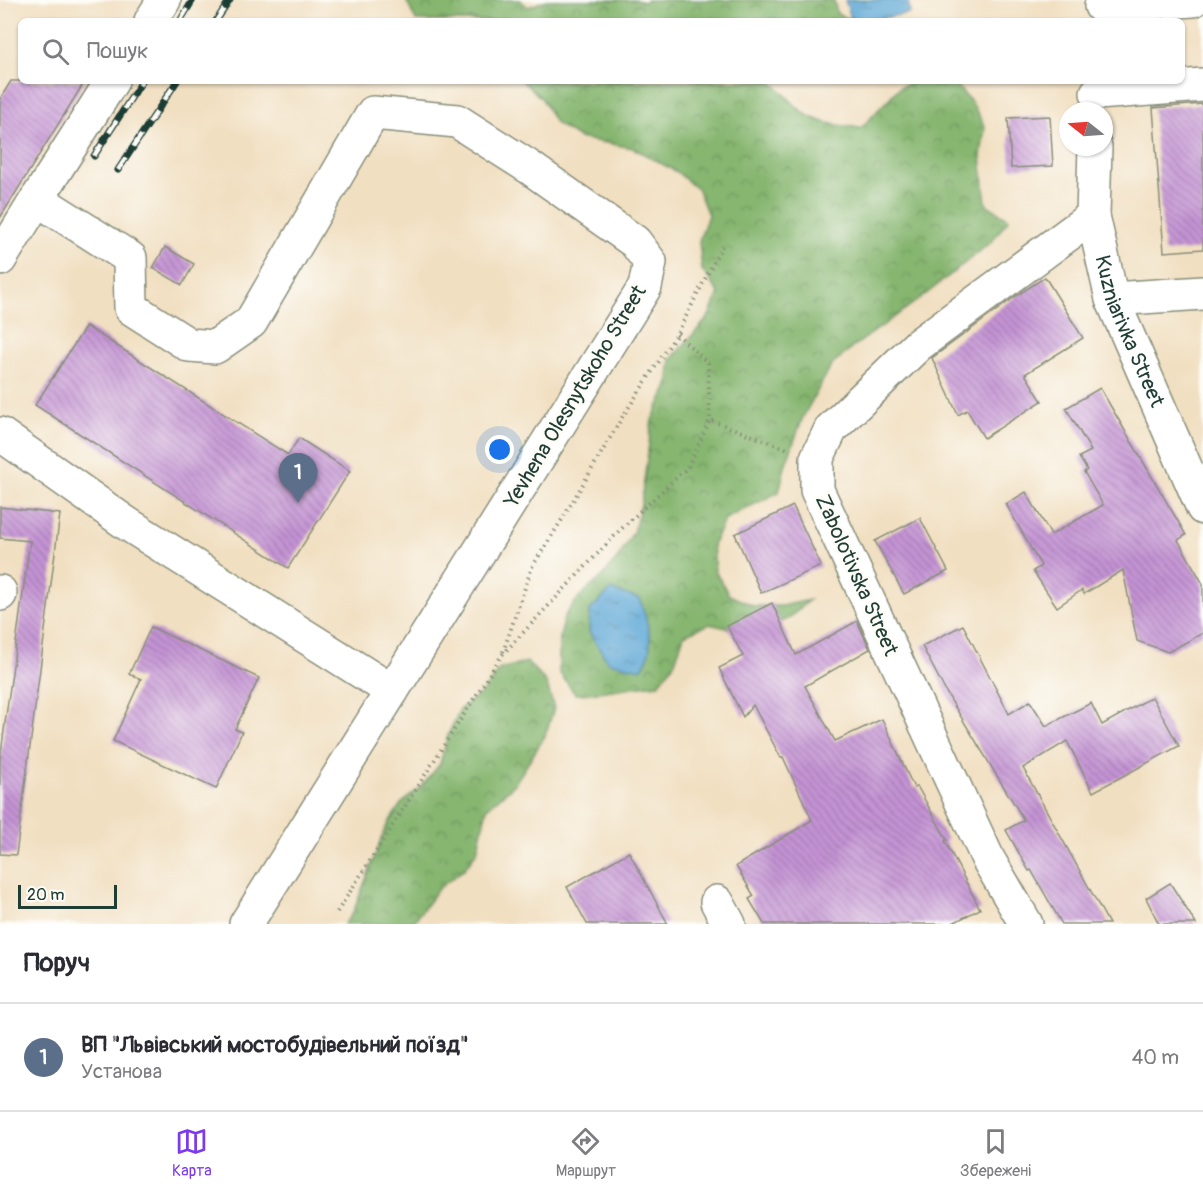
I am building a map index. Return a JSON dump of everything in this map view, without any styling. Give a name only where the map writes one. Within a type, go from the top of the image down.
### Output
[{"type":"street","points":[[152,18],[164,0]]},
{"type":"street","points":[[1101,9],[1193,0]]},
{"type":"street","points":[[0,260],[110,84]]},
{"type":"street","points":[[1097,95],[1203,85]]},
{"type":"street","name":"Yevhena Olesnytskoho Street","points":[[37,200],[130,258],[131,308],[189,345],[215,348],[250,322],[373,113],[457,121],[529,167],[635,242],[650,262],[645,287],[246,924]]},
{"type":"street","name":"Kuzniarivka Street","points":[[1095,156],[1093,216],[1112,299],[1203,508]]},
{"type":"street","name":"Zabolotivska Street","points":[[1026,924],[988,860],[817,490],[817,458],[831,429],[918,345],[1093,216]]},
{"type":"street","points":[[1112,299],[1203,293]]},
{"type":"street","points":[[0,434],[126,523],[392,692]]},
{"type":"path","points":[[502,655],[532,567],[676,333],[722,246]]},
{"type":"path","points":[[338,912],[502,655],[620,530],[688,467],[710,420],[708,363],[676,333]]},
{"type":"path","points":[[710,420],[757,439],[817,458]]},
{"type":"green space","points":[[406,0],[520,0],[528,7],[547,0],[636,0],[644,2],[647,0],[834,0],[837,14],[848,18],[415,18]]},
{"type":"green space","points":[[525,84],[774,84],[804,113],[828,123],[861,128],[900,87],[908,84],[955,84],[972,103],[985,127],[981,156],[986,204],[1009,219],[991,242],[831,366],[803,417],[785,466],[779,492],[725,519],[713,544],[715,571],[729,595],[754,606],[782,606],[809,600],[788,619],[763,629],[736,630],[709,624],[684,635],[675,662],[659,684],[575,694],[559,672],[559,644],[564,617],[580,596],[602,577],[620,555],[634,530],[641,504],[652,420],[668,386],[671,359],[708,318],[719,293],[702,270],[699,241],[708,215],[698,190],[677,172],[633,148],[579,138],[555,123],[542,99]]},
{"type":"green space","points":[[527,662],[546,682],[554,708],[545,736],[514,785],[487,808],[477,852],[464,869],[438,889],[412,924],[344,924],[353,913],[386,827],[401,804],[422,786],[440,764],[448,735],[460,709],[483,692],[500,669]]},
{"type":"water","points":[[845,0],[908,0],[910,13],[884,18],[851,18]]},
{"type":"water","points":[[611,590],[640,599],[650,635],[649,653],[641,669],[608,662],[589,632],[590,610]]},
{"type":"building","points":[[11,81],[18,81],[18,84],[83,84],[0,218],[0,99]]},
{"type":"building","points":[[1203,104],[1203,249],[1164,252],[1153,108]]},
{"type":"building","points":[[1050,116],[1053,166],[1011,168],[1008,118]]},
{"type":"building","points":[[165,247],[194,264],[182,285],[153,268]]},
{"type":"building","points":[[1045,277],[1083,338],[1025,374],[1042,401],[984,438],[967,410],[958,415],[932,358]]},
{"type":"building","points":[[86,326],[288,455],[299,438],[350,471],[288,568],[35,405]]},
{"type":"building","points":[[1100,388],[1186,535],[1178,540],[1203,584],[1203,633],[1168,652],[1137,641],[1123,570],[1084,594],[1082,590],[1057,607],[1033,571],[1041,566],[1006,504],[1026,492],[1051,535],[1103,505],[1084,472],[1087,470],[1079,457],[1091,451],[1066,408]]},
{"type":"building","points":[[793,506],[821,566],[761,593],[735,534]]},
{"type":"building","points":[[0,507],[60,514],[16,855],[0,854],[0,760],[30,541],[0,538]]},
{"type":"building","points":[[920,518],[948,571],[904,594],[875,541]]},
{"type":"building","points":[[772,603],[796,655],[857,621],[870,649],[805,686],[835,741],[882,719],[914,788],[917,786],[947,840],[945,841],[980,909],[951,924],[764,924],[749,899],[754,896],[736,866],[812,820],[783,757],[781,758],[753,705],[743,717],[719,668],[743,656],[727,626]]},
{"type":"building","points":[[963,625],[1009,714],[1030,701],[1046,726],[1091,703],[1102,725],[1152,697],[1179,746],[1093,792],[1067,741],[1023,768],[1109,924],[1062,924],[1006,830],[1024,820],[947,694],[922,646]]},
{"type":"building","points":[[151,627],[259,678],[235,729],[242,732],[216,789],[113,741],[141,679],[129,674]]},
{"type":"building","points":[[629,852],[668,924],[587,924],[567,887]]},
{"type":"building","points":[[1170,883],[1196,924],[1159,924],[1146,898]]},
{"type":"railway","points":[[182,18],[193,0]]},
{"type":"railway","points":[[218,18],[230,0]]},
{"type":"railway","points":[[94,156],[140,84]]},
{"type":"railway","points":[[118,170],[175,84]]},
{"type":"place","name":"ВП \"Львівський мостобудівельний поїзд\"","points":[[298,503]]}]
